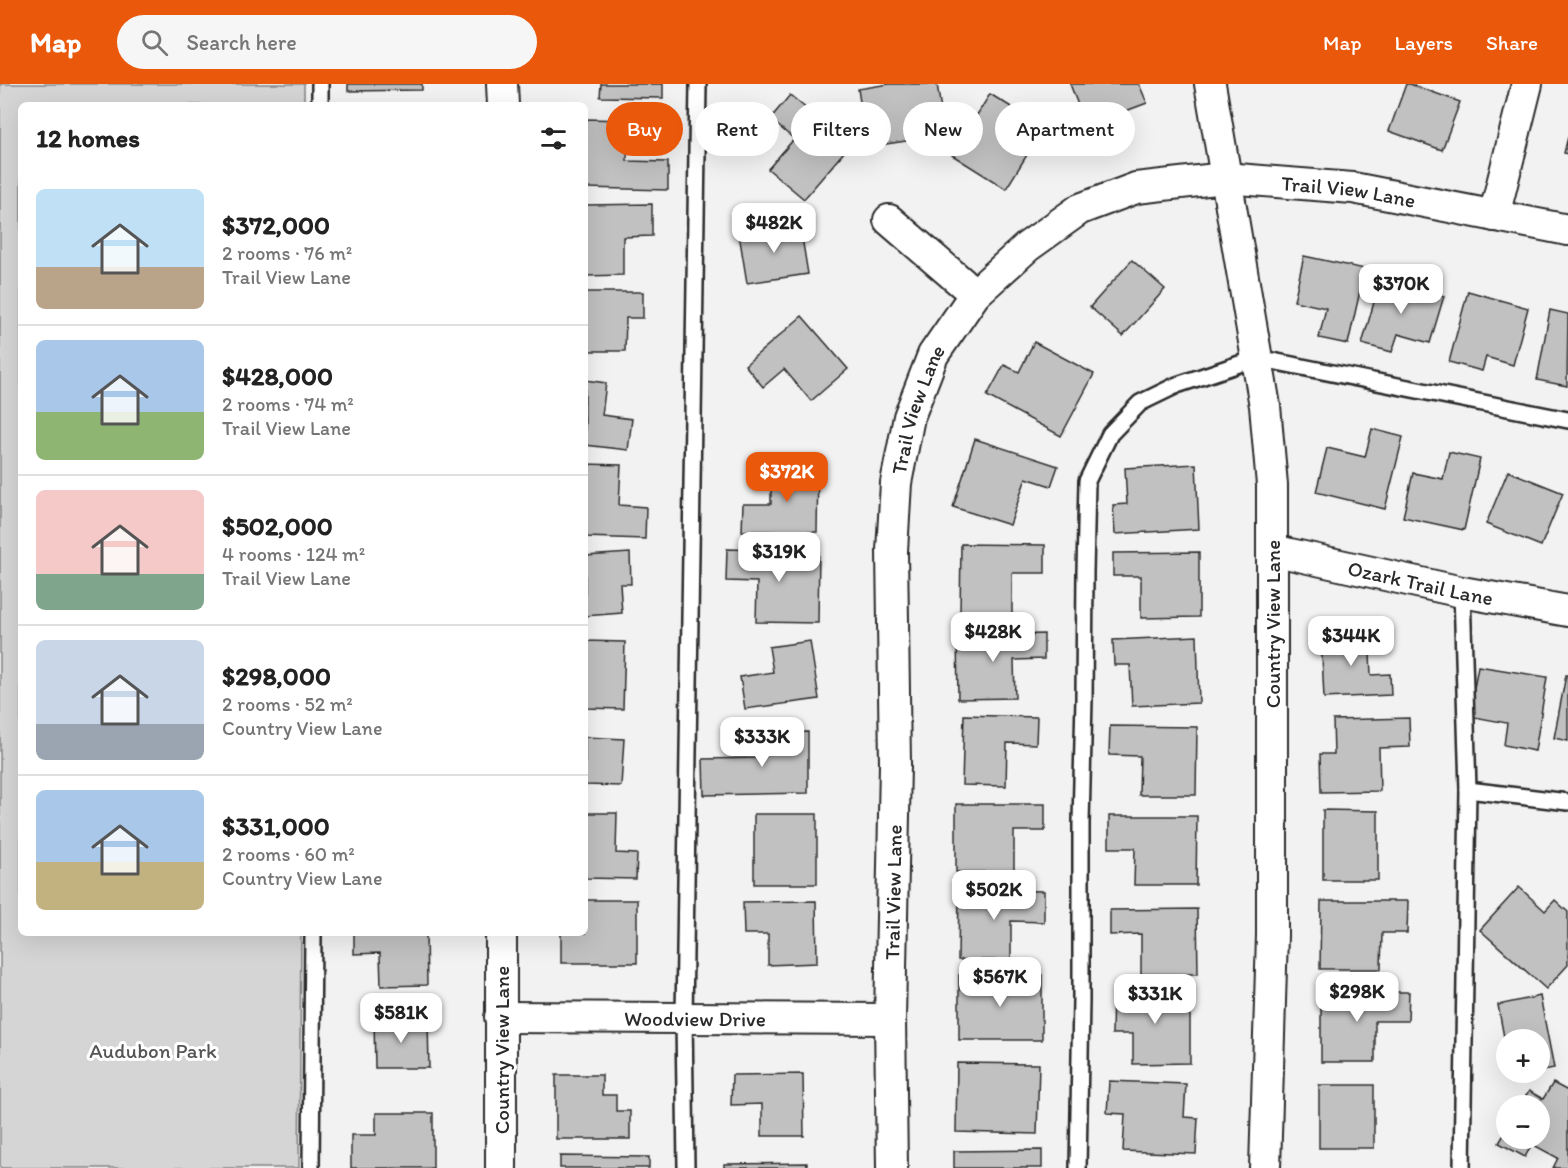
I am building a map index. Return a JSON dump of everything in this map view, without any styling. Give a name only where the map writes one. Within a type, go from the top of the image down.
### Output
[{"type":"street","points":[[502,84],[503,102]]},
{"type":"street","name":"Country View Lane","points":[[1210,84],[1265,406],[1272,485],[1272,935],[1265,1168]]},
{"type":"street","points":[[1494,216],[1527,84]]},
{"type":"street","name":"Trail View Lane","points":[[892,1168],[890,1019],[895,764],[892,551],[896,483],[909,417],[933,355],[975,294],[1028,247],[1080,209],[1136,188],[1225,178],[1353,188],[1568,230]]},
{"type":"street","points":[[889,220],[975,294]]},
{"type":"street","name":"Ozark Trail Lane","points":[[1272,550],[1462,592],[1568,612]]},
{"type":"street","name":"Country View Lane","points":[[501,936],[501,1168]]},
{"type":"street","name":"Woodview Drive","points":[[500,1017],[890,1019]]},
{"type":"lane","points":[[320,84],[320,102]]},
{"type":"lane","points":[[686,1168],[684,1018],[698,84]]},
{"type":"lane","points":[[1078,1168],[1087,481],[1110,434],[1140,403],[1177,385],[1257,358],[1568,420]]},
{"type":"lane","points":[[1462,592],[1468,790],[1462,1168]]},
{"type":"lane","points":[[1468,790],[1568,802]]},
{"type":"lane","points":[[311,1168],[313,936]]},
{"type":"green space","name":"Audubon Park","points":[[0,84],[304,84],[304,102],[18,102],[18,936],[301,936],[299,1168],[0,1168]]},
{"type":"building","points":[[348,84],[422,84],[422,90],[348,91]]},
{"type":"building","points":[[601,84],[663,84],[663,98],[600,97]]},
{"type":"building","points":[[889,84],[937,84],[940,102],[903,102],[903,141],[891,143],[891,102],[860,102],[858,89]]},
{"type":"building","points":[[1070,84],[1139,84],[1147,103],[1135,108],[1135,102],[1077,102]]},
{"type":"building","points":[[1406,84],[1460,102],[1442,150],[1389,131]]},
{"type":"building","points":[[990,94],[1003,102],[995,102],[995,156],[1026,156],[1006,189],[954,156],[983,156],[983,105]]},
{"type":"building","points":[[790,95],[798,102],[791,102],[791,136],[779,126],[779,108]]},
{"type":"building","points":[[588,119],[606,119],[606,156],[627,156],[627,161],[668,162],[668,190],[588,188]]},
{"type":"building","points":[[1568,137],[1568,154],[1564,153]]},
{"type":"building","points":[[791,142],[791,156],[841,156],[804,199],[768,169]]},
{"type":"building","points":[[652,204],[652,236],[623,237],[623,275],[588,276],[588,205]]},
{"type":"building","points":[[800,225],[808,274],[747,283],[739,234]]},
{"type":"building","points":[[1304,256],[1365,269],[1348,344],[1319,338],[1326,308],[1294,301]]},
{"type":"building","points":[[1132,260],[1165,289],[1123,336],[1090,307]]},
{"type":"building","points":[[1381,278],[1444,296],[1430,343],[1398,334],[1392,352],[1362,344]]},
{"type":"building","points":[[1468,291],[1528,308],[1513,365],[1486,357],[1482,371],[1449,362]]},
{"type":"building","points":[[588,292],[643,292],[643,318],[626,318],[625,351],[588,351]]},
{"type":"building","points":[[1550,310],[1568,314],[1567,386],[1537,380]]},
{"type":"building","points":[[802,316],[848,369],[811,401],[784,369],[763,387],[745,365]]},
{"type":"building","points":[[1034,342],[1094,374],[1061,436],[987,396],[1004,365],[1019,372]]},
{"type":"building","points":[[588,380],[606,383],[602,415],[632,419],[628,450],[588,445]]},
{"type":"building","points":[[1372,429],[1403,437],[1385,509],[1316,492],[1327,448],[1365,457]]},
{"type":"building","points":[[975,439],[1058,466],[1051,486],[1026,478],[1010,525],[953,507]]},
{"type":"building","points":[[1449,452],[1480,459],[1464,530],[1403,517],[1413,473],[1443,479]]},
{"type":"building","points":[[588,464],[621,465],[619,505],[646,507],[645,539],[588,537]]},
{"type":"building","points":[[1196,464],[1199,529],[1115,534],[1113,505],[1127,504],[1125,468]]},
{"type":"building","points":[[771,468],[818,468],[817,532],[742,531],[743,504],[771,504]]},
{"type":"building","points":[[1508,471],[1563,493],[1541,546],[1486,524]]},
{"type":"building","points":[[961,544],[1045,545],[1045,573],[1012,573],[1012,614],[960,614]]},
{"type":"building","points":[[727,549],[819,551],[818,623],[756,622],[757,582],[726,581]]},
{"type":"building","points":[[1199,552],[1199,617],[1141,618],[1141,576],[1113,576],[1113,553]]},
{"type":"building","points":[[630,553],[631,584],[620,584],[622,613],[588,616],[588,556]]},
{"type":"building","points":[[1369,632],[1371,675],[1390,674],[1391,695],[1324,698],[1321,635]]},
{"type":"building","points":[[1044,634],[1044,659],[1014,660],[1015,698],[958,699],[957,636]]},
{"type":"building","points":[[1197,636],[1199,703],[1132,706],[1130,665],[1114,665],[1113,640]]},
{"type":"building","points":[[588,641],[625,642],[623,709],[588,708]]},
{"type":"building","points":[[810,641],[819,699],[745,709],[740,677],[773,672],[769,647]]},
{"type":"building","points":[[1478,666],[1547,677],[1535,751],[1504,745],[1507,723],[1469,716]]},
{"type":"building","points":[[1566,675],[1568,675],[1568,741],[1554,738]]},
{"type":"building","points":[[964,715],[1037,717],[1036,744],[1007,743],[1006,786],[962,785]]},
{"type":"building","points":[[1409,718],[1410,747],[1379,748],[1380,791],[1321,792],[1320,754],[1334,754],[1333,720]]},
{"type":"building","points":[[1110,726],[1197,727],[1196,795],[1139,795],[1140,756],[1109,755]]},
{"type":"building","points":[[808,732],[808,793],[704,795],[703,759],[756,758],[756,733]]},
{"type":"building","points":[[588,737],[624,739],[621,786],[588,785]]},
{"type":"building","points":[[956,804],[1045,804],[1045,831],[1014,831],[1014,872],[956,872]]},
{"type":"building","points":[[1323,810],[1378,811],[1378,880],[1323,880]]},
{"type":"building","points":[[588,813],[617,813],[616,853],[637,854],[636,879],[588,878]]},
{"type":"building","points":[[754,814],[817,814],[817,884],[754,884]]},
{"type":"building","points":[[1109,816],[1197,816],[1196,885],[1134,885],[1135,848],[1109,848]]},
{"type":"building","points":[[1519,887],[1545,911],[1555,900],[1568,912],[1568,965],[1546,989],[1480,930]]},
{"type":"building","points":[[959,890],[1044,891],[1044,922],[1011,921],[1011,960],[958,960]]},
{"type":"building","points":[[588,900],[637,900],[637,963],[561,963],[561,936],[588,936]]},
{"type":"building","points":[[816,901],[817,963],[768,965],[768,934],[744,934],[743,902]]},
{"type":"building","points":[[1321,901],[1408,901],[1407,933],[1382,933],[1381,969],[1320,969]]},
{"type":"building","points":[[1197,909],[1198,974],[1141,974],[1141,934],[1110,935],[1110,910]]},
{"type":"building","points":[[354,936],[426,936],[427,985],[381,986],[380,953],[354,954]]},
{"type":"building","points":[[959,975],[1042,975],[1042,1040],[959,1040]]},
{"type":"building","points":[[1113,991],[1190,991],[1190,1063],[1133,1064],[1133,1034],[1112,1034]]},
{"type":"building","points":[[1321,992],[1409,992],[1408,1021],[1375,1021],[1375,1062],[1321,1062]]},
{"type":"building","points":[[1540,996],[1546,1029],[1502,1029],[1498,1005]]},
{"type":"building","points":[[374,1020],[428,1020],[429,1068],[375,1068]]},
{"type":"building","points":[[1550,1047],[1554,1068],[1550,1069]]},
{"type":"building","points":[[957,1063],[1039,1064],[1037,1134],[956,1132]]},
{"type":"building","points":[[803,1074],[804,1136],[762,1136],[762,1104],[731,1105],[732,1075]]},
{"type":"building","points":[[556,1075],[602,1075],[602,1095],[616,1095],[616,1111],[630,1111],[630,1139],[556,1139]]},
{"type":"building","points":[[1109,1081],[1186,1084],[1184,1117],[1198,1118],[1196,1154],[1123,1151],[1125,1114],[1107,1113]]},
{"type":"building","points":[[1553,1083],[1568,1091],[1568,1168],[1553,1168],[1558,1158],[1541,1149],[1550,1149],[1550,1095],[1546,1095]]},
{"type":"building","points":[[1319,1085],[1374,1085],[1374,1148],[1319,1148]]},
{"type":"building","points":[[376,1113],[433,1113],[433,1168],[351,1168],[351,1135],[376,1135]]},
{"type":"building","points":[[1510,1149],[1529,1149],[1525,1157]]},
{"type":"building","points":[[1042,1150],[1042,1168],[954,1168],[954,1151]]},
{"type":"building","points":[[560,1156],[649,1157],[649,1168],[560,1168]]},
{"type":"building","points":[[807,1163],[807,1168],[724,1168],[724,1164]]}]
